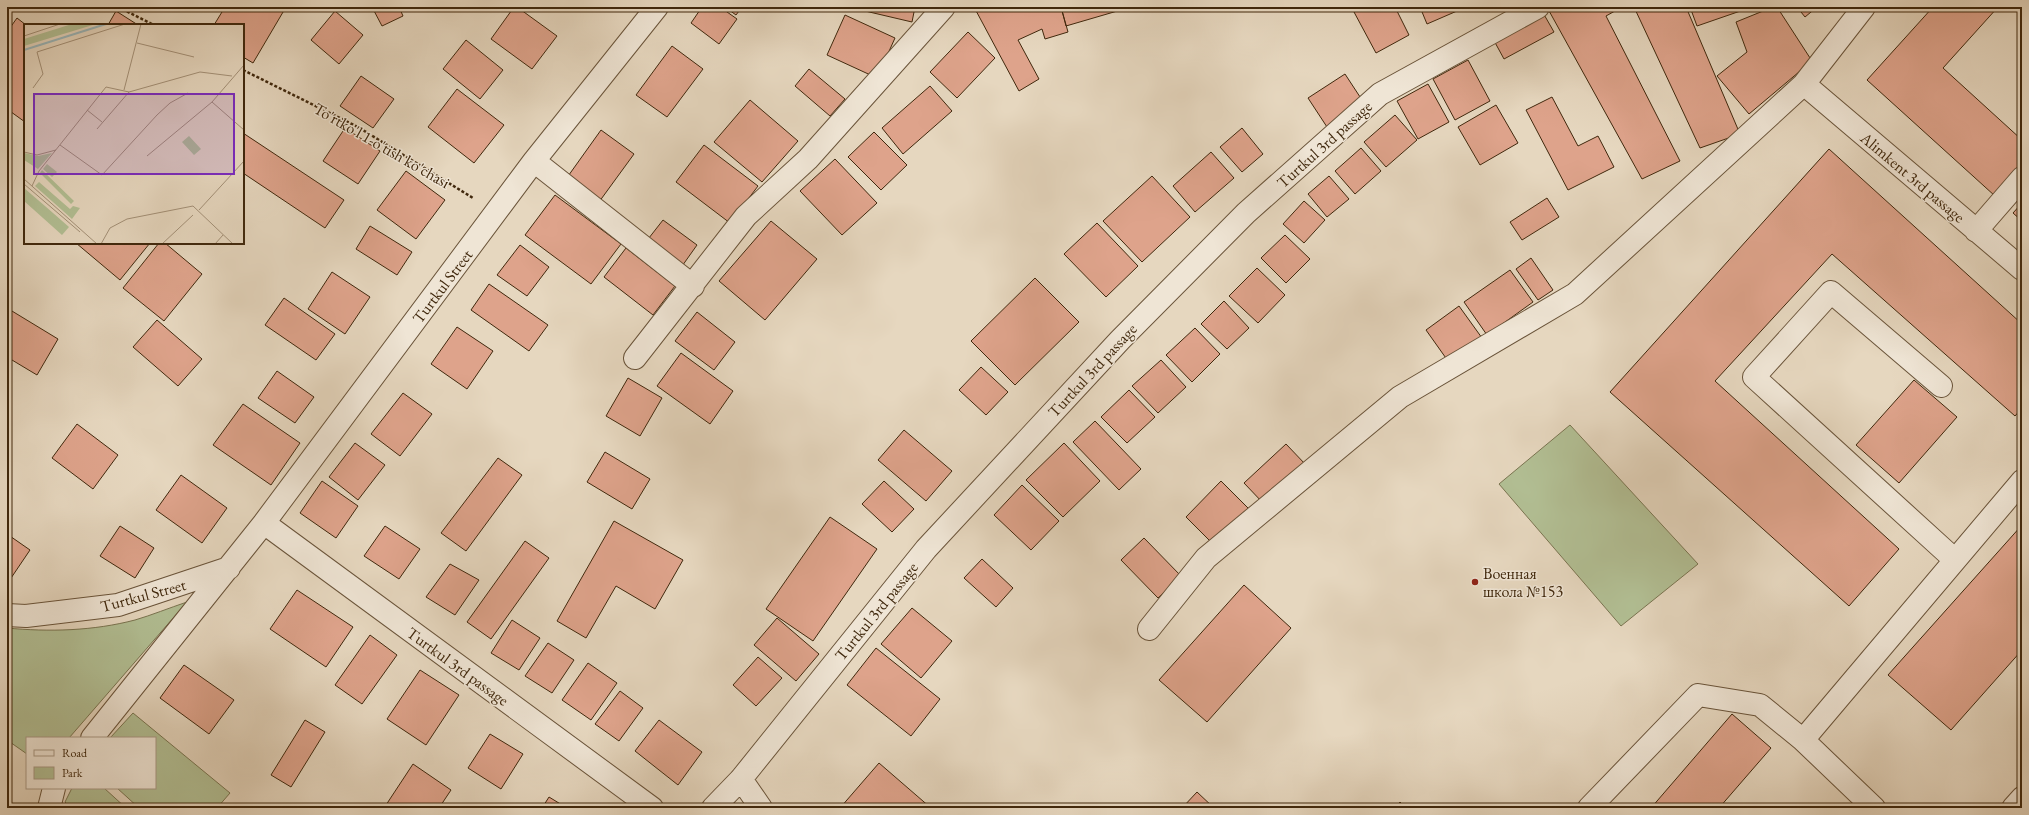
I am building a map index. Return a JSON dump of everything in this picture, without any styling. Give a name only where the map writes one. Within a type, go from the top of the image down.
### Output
[{"type":"street","name":"Turtkul Street","points":[[93,737],[230,568],[497,213],[534,161],[657,7]]},
{"type":"street","points":[[635,358],[693,286],[746,216],[808,159],[944,7]]},
{"type":"street","name":"Turtkul 3rd passage","points":[[713,808],[741,779],[926,549],[1120,340],[1246,213],[1380,94],[1538,7]]},
{"type":"street","points":[[1149,629],[1206,558],[1400,397],[1575,294],[1804,84],[1864,7]]},
{"type":"street","name":"Alimkent 3rd passage","points":[[1804,84],[2022,270]]},
{"type":"street","points":[[534,161],[693,286]]},
{"type":"street","points":[[1976,230],[2022,178]]},
{"type":"street","points":[[1941,386],[1831,292],[1754,377],[1955,560]]},
{"type":"street","points":[[1803,740],[2022,481]]},
{"type":"street","name":"Turtkul 3rd passage","points":[[264,523],[652,808]]},
{"type":"street","name":"Turtkul Street","points":[[7,615],[26,616],[118,605],[230,568]]},
{"type":"street","points":[[1589,808],[1698,695],[1760,705],[1803,740],[1874,808]]},
{"type":"street","points":[[741,779],[761,808]]},
{"type":"street","points":[[49,808],[54,789]]},
{"type":"street","points":[[2013,808],[2022,798]]},
{"type":"path","points":[[118,7],[152,24]]},
{"type":"path","name":"To'rtko'l 1-o'tish ko'chasi","points":[[244,70],[358,127],[497,213]]},
{"type":"green space","points":[[1570,425],[1698,564],[1621,626],[1499,484]]},
{"type":"green space","points":[[187,602],[70,737],[26,737],[26,753],[7,740],[7,628],[71,630],[119,624],[148,616]]},
{"type":"green space","points":[[133,713],[230,793],[217,808],[139,808],[118,789],[156,789],[156,737],[111,737]]},
{"type":"green space","points":[[72,789],[105,789],[126,808],[71,808],[65,802]]},
{"type":"building","points":[[7,7],[13,7],[7,17]]},
{"type":"building","points":[[225,7],[286,7],[253,63],[244,58],[244,24],[215,24]]},
{"type":"building","points":[[372,7],[399,7],[403,16],[382,26]]},
{"type":"building","points":[[514,7],[517,7],[557,36],[532,69],[491,39]]},
{"type":"building","points":[[702,7],[720,7],[737,19],[719,44],[691,23]]},
{"type":"building","points":[[725,7],[742,7],[736,15]]},
{"type":"building","points":[[848,7],[915,7],[912,22]]},
{"type":"building","points":[[974,7],[1061,7],[1068,32],[1045,39],[1042,29],[1018,40],[1039,79],[1019,91]]},
{"type":"building","points":[[1061,7],[1131,7],[1066,26]]},
{"type":"building","points":[[1363,7],[1395,7],[1409,35],[1376,53],[1354,12]]},
{"type":"building","points":[[1420,7],[1455,7],[1457,11],[1427,24]]},
{"type":"building","points":[[1551,7],[1622,7],[1606,16],[1680,161],[1642,179],[1548,9]]},
{"type":"building","points":[[1634,7],[1686,7],[1740,134],[1700,148]]},
{"type":"building","points":[[1690,7],[1752,7],[1697,26]]},
{"type":"building","points":[[1773,7],[1777,7],[1812,61],[1749,114],[1717,76],[1747,52],[1736,22]]},
{"type":"building","points":[[1797,7],[1817,7],[1805,17]]},
{"type":"building","points":[[1933,7],[1998,7],[1943,68],[2022,140],[2022,166],[1995,196],[1867,80]]},
{"type":"building","points":[[116,11],[136,24],[109,24]]},
{"type":"building","points":[[335,11],[363,35],[339,64],[311,40]]},
{"type":"building","points":[[1542,11],[1554,32],[1504,59],[1492,37]]},
{"type":"building","points":[[845,15],[895,38],[877,78],[827,55]]},
{"type":"building","points":[[17,18],[25,24],[24,121],[7,109],[7,32]]},
{"type":"building","points":[[968,32],[995,58],[957,98],[930,72]]},
{"type":"building","points":[[466,40],[503,70],[480,99],[443,69]]},
{"type":"building","points":[[672,46],[703,69],[667,117],[636,95]]},
{"type":"building","points":[[1468,60],[1490,101],[1455,120],[1433,79]]},
{"type":"building","points":[[809,69],[845,99],[830,116],[795,86]]},
{"type":"building","points":[[1345,74],[1364,103],[1327,127],[1308,98]]},
{"type":"building","points":[[361,76],[394,99],[373,128],[340,106]]},
{"type":"building","points":[[1428,84],[1449,122],[1418,139],[1397,101]]},
{"type":"building","points":[[930,86],[952,111],[903,154],[882,128]]},
{"type":"building","points":[[457,89],[504,125],[474,163],[428,127]]},
{"type":"building","points":[[1552,97],[1578,146],[1598,136],[1614,167],[1568,190],[1526,110]]},
{"type":"building","points":[[750,100],[798,141],[762,182],[714,142]]},
{"type":"building","points":[[1496,105],[1518,143],[1480,165],[1458,127]]},
{"type":"building","points":[[1395,115],[1417,140],[1386,167],[1364,142]]},
{"type":"building","points":[[345,128],[380,151],[358,184],[323,161]]},
{"type":"building","points":[[1242,128],[1263,154],[1242,172],[1220,147]]},
{"type":"building","points":[[601,130],[634,154],[599,202],[566,179]]},
{"type":"building","points":[[874,132],[907,165],[881,190],[848,157]]},
{"type":"building","points":[[244,134],[344,200],[325,228],[244,174]]},
{"type":"building","points":[[704,145],[758,186],[730,223],[676,182]]},
{"type":"building","points":[[1361,148],[1381,171],[1355,194],[1335,171]]},
{"type":"building","points":[[1829,149],[2022,324],[2022,408],[2015,416],[1832,254],[1715,381],[1899,549],[1849,606],[1610,392]]},
{"type":"building","points":[[1211,152],[1234,178],[1195,212],[1173,186]]},
{"type":"building","points":[[835,159],[877,203],[842,235],[800,191]]},
{"type":"building","points":[[406,171],[445,200],[416,239],[377,210]]},
{"type":"building","points":[[1152,176],[1190,217],[1142,262],[1103,221]]},
{"type":"building","points":[[1329,176],[1349,199],[1327,217],[1308,194]]},
{"type":"building","points":[[555,195],[621,244],[591,284],[525,235]]},
{"type":"building","points":[[1547,198],[1559,217],[1522,240],[1510,222]]},
{"type":"building","points":[[1304,201],[1325,220],[1304,243],[1283,224]]},
{"type":"building","points":[[2022,203],[2022,221],[2013,213]]},
{"type":"building","points":[[663,220],[697,245],[680,269],[645,243]]},
{"type":"building","points":[[771,221],[817,259],[765,320],[719,281]]},
{"type":"building","points":[[1097,223],[1138,266],[1106,297],[1064,254]]},
{"type":"building","points":[[370,226],[412,252],[397,275],[356,249]]},
{"type":"building","points":[[1285,235],[1310,259],[1286,283],[1261,258]]},
{"type":"building","points":[[77,244],[149,244],[120,280]]},
{"type":"building","points":[[158,244],[166,244],[202,274],[164,321],[123,288]]},
{"type":"building","points":[[520,245],[549,267],[527,296],[497,275]]},
{"type":"building","points":[[626,248],[675,286],[653,315],[604,277]]},
{"type":"building","points":[[1531,258],[1553,290],[1538,300],[1516,269]]},
{"type":"building","points":[[1257,268],[1285,295],[1258,323],[1229,296]]},
{"type":"building","points":[[1510,270],[1533,302],[1487,335],[1464,302]]},
{"type":"building","points":[[332,272],[370,297],[345,334],[308,309]]},
{"type":"building","points":[[1035,278],[1079,322],[1015,385],[971,341]]},
{"type":"building","points":[[489,284],[548,325],[529,351],[471,310]]},
{"type":"building","points":[[284,298],[335,334],[316,360],[265,325]]},
{"type":"building","points":[[1224,301],[1249,328],[1227,349],[1201,324]]},
{"type":"building","points":[[1459,306],[1482,338],[1448,361],[1426,330]]},
{"type":"building","points":[[7,308],[58,339],[37,375],[7,357]]},
{"type":"building","points":[[697,312],[735,342],[714,370],[675,341]]},
{"type":"building","points":[[157,320],[202,359],[178,386],[133,347]]},
{"type":"building","points":[[457,327],[493,351],[467,389],[431,364]]},
{"type":"building","points":[[1195,328],[1220,354],[1192,382],[1166,355]]},
{"type":"building","points":[[681,353],[733,391],[710,424],[657,386]]},
{"type":"building","points":[[1161,360],[1186,387],[1158,413],[1132,386]]},
{"type":"building","points":[[981,367],[1008,392],[986,415],[959,390]]},
{"type":"building","points":[[277,371],[314,397],[295,423],[258,398]]},
{"type":"building","points":[[628,378],[662,398],[640,436],[606,416]]},
{"type":"building","points":[[1914,380],[1957,417],[1899,483],[1856,445]]},
{"type":"building","points":[[1129,390],[1155,417],[1127,443],[1101,417]]},
{"type":"building","points":[[403,393],[432,414],[400,456],[371,434]]},
{"type":"building","points":[[243,404],[300,443],[271,485],[213,445]]},
{"type":"building","points":[[1095,421],[1141,469],[1119,490],[1073,442]]},
{"type":"building","points":[[77,424],[118,455],[93,489],[52,458]]},
{"type":"building","points":[[904,430],[952,471],[926,501],[878,460]]},
{"type":"building","points":[[355,443],[385,465],[358,500],[329,477]]},
{"type":"building","points":[[1064,443],[1100,481],[1063,517],[1026,480]]},
{"type":"building","points":[[1286,444],[1306,465],[1264,504],[1244,483]]},
{"type":"building","points":[[605,452],[650,479],[632,509],[587,482]]},
{"type":"building","points":[[498,458],[522,475],[466,551],[441,533]]},
{"type":"building","points":[[181,475],[227,508],[202,543],[156,510]]},
{"type":"building","points":[[322,481],[358,506],[336,538],[300,513]]},
{"type":"building","points":[[884,481],[914,509],[892,532],[862,504]]},
{"type":"building","points":[[1221,481],[1253,513],[1217,548],[1186,517]]},
{"type":"building","points":[[1022,485],[1059,521],[1031,550],[994,515]]},
{"type":"building","points":[[830,517],[877,549],[813,641],[766,609]]},
{"type":"building","points":[[614,521],[683,560],[655,609],[616,586],[586,638],[557,621]]},
{"type":"building","points":[[2022,525],[2022,650],[1951,730],[1888,675]]},
{"type":"building","points":[[120,526],[154,548],[135,578],[100,556]]},
{"type":"building","points":[[385,526],[420,549],[399,579],[364,556]]},
{"type":"building","points":[[7,534],[30,550],[7,584]]},
{"type":"building","points":[[1144,538],[1181,576],[1158,598],[1121,560]]},
{"type":"building","points":[[525,541],[549,558],[491,639],[467,622]]},
{"type":"building","points":[[982,559],[1013,588],[996,607],[964,578]]},
{"type":"building","points":[[450,564],[479,580],[455,615],[426,597]]},
{"type":"building","points":[[1244,585],[1291,628],[1207,722],[1159,680]]},
{"type":"building","points":[[297,590],[353,627],[326,667],[270,629]]},
{"type":"building","points":[[912,608],[952,641],[921,678],[881,644]]},
{"type":"building","points":[[777,618],[819,654],[796,681],[754,645]]},
{"type":"building","points":[[512,620],[540,638],[519,670],[491,653]]},
{"type":"building","points":[[370,635],[397,655],[362,704],[335,685]]},
{"type":"building","points":[[548,643],[574,660],[552,693],[525,676]]},
{"type":"building","points":[[876,648],[940,699],[911,736],[847,685]]},
{"type":"building","points":[[758,657],[782,678],[756,706],[733,685]]},
{"type":"building","points":[[588,663],[617,683],[591,720],[562,700]]},
{"type":"building","points":[[184,665],[234,700],[209,734],[160,698]]},
{"type":"building","points":[[420,670],[459,695],[426,745],[387,719]]},
{"type":"building","points":[[620,691],[643,708],[619,741],[595,724]]},
{"type":"building","points":[[1732,714],[1771,748],[1719,808],[1651,808]]},
{"type":"building","points":[[305,720],[325,732],[291,787],[271,775]]},
{"type":"building","points":[[659,720],[702,752],[678,785],[635,751]]},
{"type":"building","points":[[490,734],[523,754],[501,789],[468,768]]},
{"type":"building","points":[[879,763],[931,808],[840,808]]},
{"type":"building","points":[[413,764],[451,790],[439,808],[384,808]]},
{"type":"building","points":[[1197,792],[1214,808],[1182,808]]},
{"type":"building","points":[[549,797],[567,808],[542,808]]},
{"type":"building","points":[[1400,802],[1406,808],[1395,808]]},
{"type":"place","name":"Военная школа №153","points":[[1475,582]]}]
